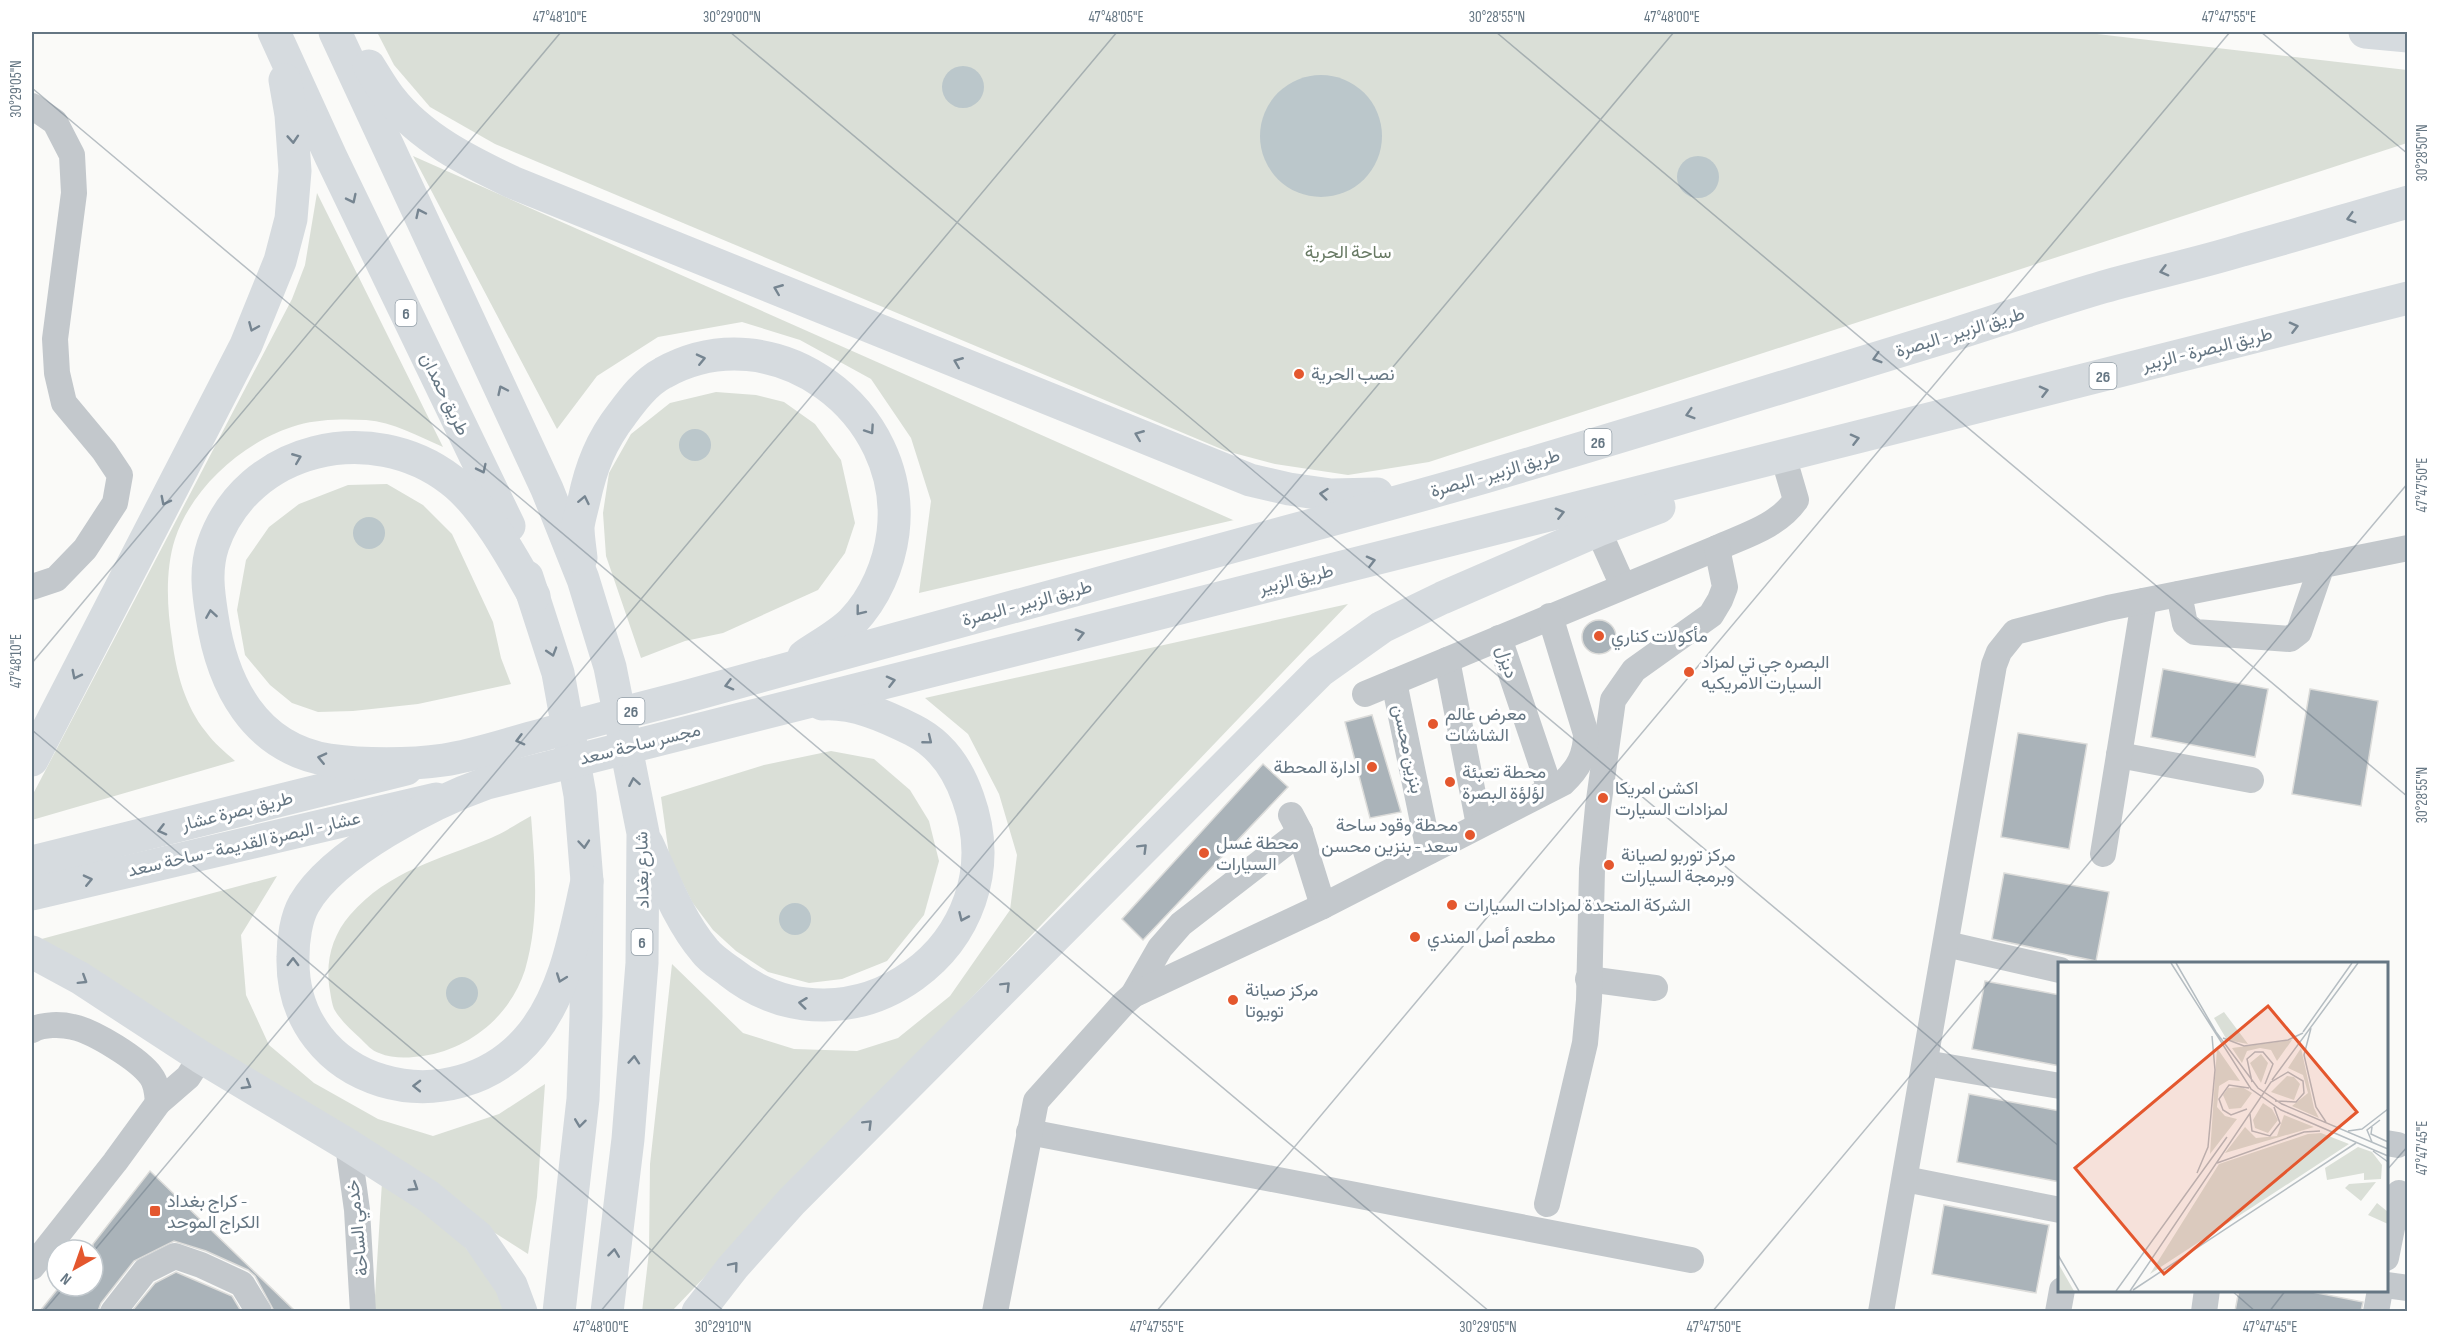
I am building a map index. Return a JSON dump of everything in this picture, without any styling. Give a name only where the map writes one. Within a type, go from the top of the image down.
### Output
[{"type":"main road","name":"6","points":[[335,32],[547,489],[583,579]]},
{"type":"main road","points":[[345,32],[391,99],[420,129],[443,145],[512,182],[1239,475],[1289,489],[1331,495],[1385,493],[1466,482]]},
{"type":"main road","points":[[2365,32],[2408,36]]},
{"type":"main road","points":[[32,760],[246,345],[280,261],[291,219],[295,171],[291,115],[276,36]]},
{"type":"main road","name":"طريق حمدان","points":[[276,36],[331,157],[510,527],[534,596]]},
{"type":"main road","name":"طريق الزبير - البصرة","points":[[786,669],[1466,482],[2099,288],[2408,202]]},
{"type":"main road","name":"طريق البصرة - الزبير","points":[[1791,456],[2408,298]]},
{"type":"main road","points":[[583,579],[578,526],[590,471],[603,441],[635,396],[662,373],[698,358],[725,354],[753,356],[794,365],[826,383],[857,412],[880,449],[891,477],[896,511],[891,554],[874,592],[851,622],[786,669]]},
{"type":"main road","points":[[443,760],[365,763],[321,759],[290,747],[259,725],[241,703],[227,678],[217,649],[208,593],[207,570],[214,544],[226,516],[247,491],[270,471],[293,459],[319,450],[350,447],[387,450],[417,460],[454,481],[478,507],[514,559],[534,596]]},
{"type":"main road","points":[[698,1311],[733,1267],[792,1201],[1320,671],[1382,627],[1442,598],[1598,530],[1791,456]]},
{"type":"main road","name":"طريق الزبير","points":[[793,705],[1791,456]]},
{"type":"main road","name":"شارع بغداد","points":[[583,579],[610,667],[643,833],[642,963],[628,1138],[607,1311]]},
{"type":"main road","name":"6","points":[[534,596],[558,673],[580,795],[587,881],[583,1099],[559,1311]]},
{"type":"main road","name":"مجسر ساحة سعد","points":[[443,760],[786,669]]},
{"type":"main road","points":[[643,833],[674,902],[705,952],[743,982],[782,1000],[832,1006],[872,997],[897,986],[939,955],[962,922],[976,885],[980,847],[976,819],[952,762],[926,737],[886,717],[829,703],[793,705]]},
{"type":"main road","name":"مجسر ساحة سعد","points":[[457,794],[488,783],[793,705]]},
{"type":"main road","name":"طريق بصرة عشار","points":[[32,862],[443,760]]},
{"type":"main road","points":[[457,794],[389,830],[352,856],[322,879],[303,905],[293,940],[292,978],[301,1008],[315,1033],[334,1054],[359,1072],[382,1081],[411,1087],[436,1086],[457,1083],[482,1074],[508,1059],[531,1034],[554,997],[570,955],[587,881]]},
{"type":"main road","name":"عشار - البصرة القديمة - ساحة سعد","points":[[32,894],[457,794]]},
{"type":"main road","points":[[32,952],[80,978],[201,1057],[348,1144],[428,1196],[478,1237],[511,1285],[521,1311]]},
{"type":"street","points":[[32,106],[55,122],[72,155],[74,193],[55,339],[57,373],[64,403],[104,451],[120,475],[115,503],[85,549],[56,579],[32,587]]},
{"type":"street","points":[[1365,694],[1773,523],[1790,509],[1796,500],[1791,456]]},
{"type":"street","points":[[1598,530],[1623,586]]},
{"type":"street","points":[[1547,1204],[1585,1042],[1589,1000],[1593,858],[1613,700],[1634,670],[1711,615],[1725,587],[1717,548]]},
{"type":"street","points":[[1881,1311],[1994,664],[1999,652],[2015,632],[2108,608],[2408,548]]},
{"type":"street","points":[[2179,594],[2186,624],[2195,632],[2290,639],[2299,632],[2322,565]]},
{"type":"street","points":[[2103,854],[2144,601]]},
{"type":"street","points":[[1133,995],[1323,906],[1563,783],[1576,769],[1584,753],[1586,734],[1550,616]]},
{"type":"street","name":"ديزل","points":[[1499,638],[1550,789]]},
{"type":"street","points":[[1447,660],[1479,825]]},
{"type":"street","name":"بنزين محسن","points":[[1394,682],[1429,851]]},
{"type":"street","points":[[2119,755],[2251,780]]},
{"type":"street","points":[[995,1311],[1036,1101],[1133,995],[1160,948],[1181,924],[1296,824],[1323,906]]},
{"type":"street","points":[[1946,944],[2058,970]]},
{"type":"street","points":[[1588,979],[1655,988]]},
{"type":"street","points":[[32,1030],[61,1026],[86,1031],[126,1054],[146,1069],[156,1084],[158,1102]]},
{"type":"street","points":[[32,1267],[115,1162],[158,1102],[188,1077],[201,1057]]},
{"type":"street","points":[[1925,1063],[2058,1086]]},
{"type":"street","points":[[1029,1132],[1691,1260]]},
{"type":"street","name":"خدمي الساحة","points":[[348,1144],[357,1210],[363,1311]]},
{"type":"street","points":[[1905,1179],[2058,1210]]},
{"type":"street","points":[[2388,1248],[2399,1193]]},
{"type":"street","points":[[113,1311],[145,1271],[175,1256],[242,1284],[259,1311]]},
{"type":"street","points":[[2388,1285],[2408,1288]]},
{"type":"street","points":[[2058,1311],[2062,1292]]},
{"type":"street","points":[[2204,1311],[2207,1292]]},
{"type":"street","points":[[2376,1311],[2380,1292]]},
{"type":"green space","name":"ساحة الحرية","points":[[377,32],[2080,32],[2407,70],[2407,143],[1429,462],[1348,475],[1275,464],[1226,451],[495,144],[430,107],[394,65]]},
{"type":"green space","points":[[413,156],[1234,520],[919,593],[931,501],[911,438],[871,379],[800,340],[742,322],[658,337],[597,376],[557,429]]},
{"type":"green space","points":[[317,193],[443,447],[405,430],[376,421],[323,421],[306,423],[278,432],[240,454],[223,468],[194,501],[175,539],[168,576],[168,602],[176,664],[187,700],[209,736],[235,761],[32,820],[32,796],[292,299],[305,265]]},
{"type":"green space","points":[[716,392],[756,395],[784,402],[815,424],[841,460],[855,523],[845,553],[818,590],[723,633],[685,641],[641,658],[606,556],[603,513],[609,473],[631,434],[670,403]]},
{"type":"green space","points":[[387,484],[423,505],[452,534],[493,622],[501,658],[511,684],[418,704],[353,711],[318,712],[292,703],[270,685],[245,655],[237,610],[246,560],[269,527],[299,504],[348,485]]},
{"type":"green space","points":[[1348,604],[672,1311],[642,1312],[649,1252],[650,1164],[672,964],[743,1033],[794,1049],[857,1051],[898,1038],[950,996],[1010,910],[1017,855],[999,794],[968,734],[925,698]]},
{"type":"green space","points":[[831,751],[874,759],[910,790],[929,821],[939,861],[924,915],[887,961],[842,979],[809,983],[768,972],[736,951],[713,930],[692,902],[669,855],[661,797],[764,765]]},
{"type":"green space","points":[[531,816],[535,893],[533,932],[525,970],[509,1002],[486,1028],[457,1046],[423,1056],[401,1058],[374,1051],[343,1021],[332,1003],[329,961],[334,942],[343,923],[365,900],[398,877],[491,838]]},
{"type":"green space","points":[[277,876],[241,935],[246,995],[269,1045],[314,1083],[378,1119],[433,1136],[499,1114],[545,1084],[537,1197],[528,1254],[34,941]]},
{"type":"green space","points":[[382,1182],[447,1226],[499,1287],[505,1312],[374,1312]]},
{"type":"shaded area","points":[[963,66],[978,72],[984,87],[978,102],[963,108],[948,102],[942,87],[948,72]]},
{"type":"shaded area","points":[[1321,75],[1344,80],[1355,85],[1364,93],[1372,102],[1377,113],[1382,136],[1377,159],[1372,170],[1364,179],[1355,187],[1344,192],[1321,197],[1298,192],[1287,187],[1278,179],[1270,170],[1265,159],[1260,136],[1265,113],[1270,102],[1278,93],[1287,85],[1298,80]]},
{"type":"shaded area","points":[[1698,156],[1713,162],[1719,177],[1713,192],[1698,198],[1683,192],[1677,177],[1683,162]]},
{"type":"shaded area","points":[[695,429],[706,434],[711,445],[706,456],[695,461],[684,456],[679,445],[684,434]]},
{"type":"shaded area","points":[[369,517],[380,522],[385,533],[380,544],[369,549],[358,544],[353,533],[358,522]]},
{"type":"shaded area","points":[[795,903],[806,908],[811,919],[806,930],[795,935],[784,930],[779,919],[784,908]]},
{"type":"shaded area","points":[[462,977],[473,982],[478,993],[473,1004],[462,1009],[451,1004],[446,993],[451,982]]},
{"type":"building","name":"مأكولات كناري","points":[[1599,620],[1611,625],[1616,637],[1611,649],[1599,654],[1587,649],[1582,637],[1587,625]]},
{"type":"building","points":[[2163,669],[2268,689],[2255,757],[2151,737]]},
{"type":"building","points":[[2310,689],[2378,701],[2361,806],[2292,794]]},
{"type":"building","name":"ادارة المحطة","points":[[1372,715],[1401,812],[1370,818],[1345,722]]},
{"type":"building","points":[[2018,733],[2087,744],[2069,849],[2001,837]]},
{"type":"building","name":"محطة غسل السيارات","points":[[1263,764],[1288,787],[1143,940],[1122,919]]},
{"type":"building","points":[[2004,873],[2109,892],[2096,961],[1992,939]]},
{"type":"building","points":[[1985,981],[2058,995],[2058,1066],[1972,1049]]},
{"type":"building","points":[[1969,1094],[2058,1111],[2058,1182],[1957,1162]]},
{"type":"building","points":[[150,1171],[295,1311],[274,1311],[255,1276],[248,1270],[206,1251],[174,1241],[134,1261],[105,1298],[105,1238],[98,1238]]},
{"type":"building","points":[[1944,1205],[2049,1225],[2036,1293],[1932,1274]]},
{"type":"building","points":[[176,1272],[232,1296],[241,1311],[132,1311],[155,1283]]},
{"type":"building","points":[[2239,1292],[2312,1292],[2363,1302],[2361,1311],[2235,1311]]},
{"type":"building","points":[[50,1298],[105,1298],[98,1311],[40,1311]]},
{"type":"place","name":"نصب الحرية","points":[[1299,374]]},
{"type":"place","name":"مأكولات كناري","points":[[1599,636]]},
{"type":"place","name":"البصره جي تي لمزاد السيارت الامريكيه","points":[[1689,672]]},
{"type":"place","name":"معرض عالم الشاشات","points":[[1433,724]]},
{"type":"place","name":"ادارة المحطة","points":[[1372,767]]},
{"type":"place","name":"محطة تعبئة لؤلؤة البصرة","points":[[1450,782]]},
{"type":"place","name":"اكشن امريكا لمزادات السيارت","points":[[1603,798]]},
{"type":"place","name":"محطة وقود ساحة سعد - بنزين محسن","points":[[1470,835]]},
{"type":"place","name":"محطة غسل السيارات","points":[[1204,853]]},
{"type":"place","name":"مركز توربو لصيانة وبرمجة السيارات","points":[[1609,865]]},
{"type":"place","name":"الشركة المتحدة لمزادات السيارات","points":[[1452,905]]},
{"type":"place","name":"مطعم أصل المندي","points":[[1415,937]]},
{"type":"place","name":"مركز صيانة تويوتا","points":[[1233,1000]]},
{"type":"place","name":"كراج بغداد - الكراج الموحد","points":[[155,1211]]}]
